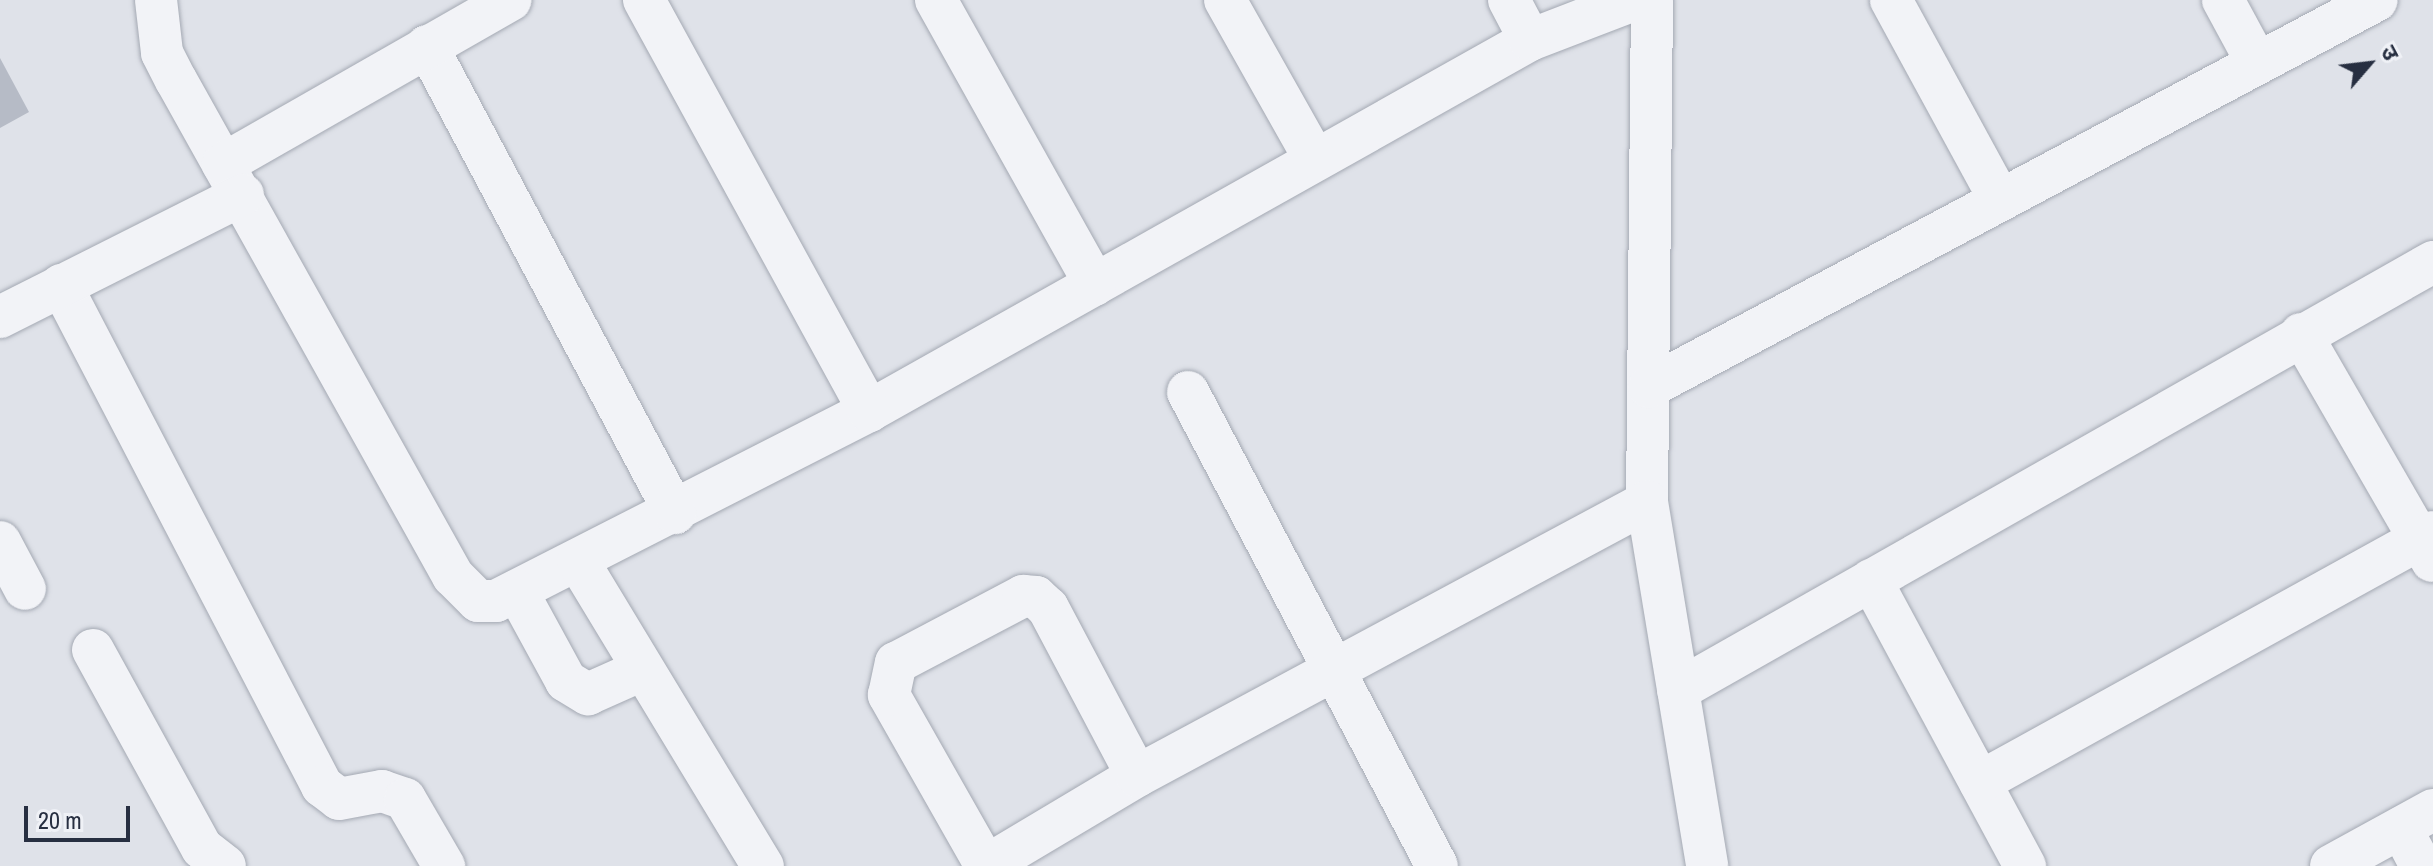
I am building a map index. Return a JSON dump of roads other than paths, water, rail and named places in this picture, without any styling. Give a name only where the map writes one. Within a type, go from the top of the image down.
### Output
[{"type":"street","points":[[156,0],[162,53],[453,576],[478,601],[496,601],[675,513],[869,411],[1314,158],[1530,40],[1634,0]]},
{"type":"street","points":[[0,317],[61,285],[233,180],[427,46],[510,0]]},
{"type":"street","points":[[644,0],[869,411]]},
{"type":"street","points":[[936,0],[1095,285]]},
{"type":"street","points":[[1225,0],[1314,158]]},
{"type":"street","points":[[1509,0],[1530,40]]},
{"type":"street","points":[[1652,0],[1647,502],[1707,866]]},
{"type":"street","points":[[1891,0],[2000,200]]},
{"type":"street","points":[[2223,0],[2257,63]]},
{"type":"street","points":[[1649,387],[2377,0]]},
{"type":"street","points":[[427,46],[675,513]]},
{"type":"street","points":[[1678,690],[2301,334],[2433,262]]},
{"type":"street","points":[[61,285],[322,786],[339,799],[382,791],[405,799],[444,866]]},
{"type":"street","points":[[1980,782],[2429,544],[2301,334]]},
{"type":"street","points":[[1188,392],[1437,866]]},
{"type":"street","points":[[1137,776],[1048,608],[1036,597],[1023,596],[896,663],[890,672],[889,695],[986,866],[1137,776],[1647,502]]},
{"type":"street","points":[[0,542],[25,589]]},
{"type":"street","points":[[578,561],[642,670],[692,741],[763,866]]},
{"type":"street","points":[[1871,580],[2025,866]]},
{"type":"street","points":[[517,591],[566,681],[588,694],[642,670]]},
{"type":"street","points":[[93,650],[202,848],[225,866]]},
{"type":"street","points":[[2331,866],[2417,819],[2421,866]]}]
